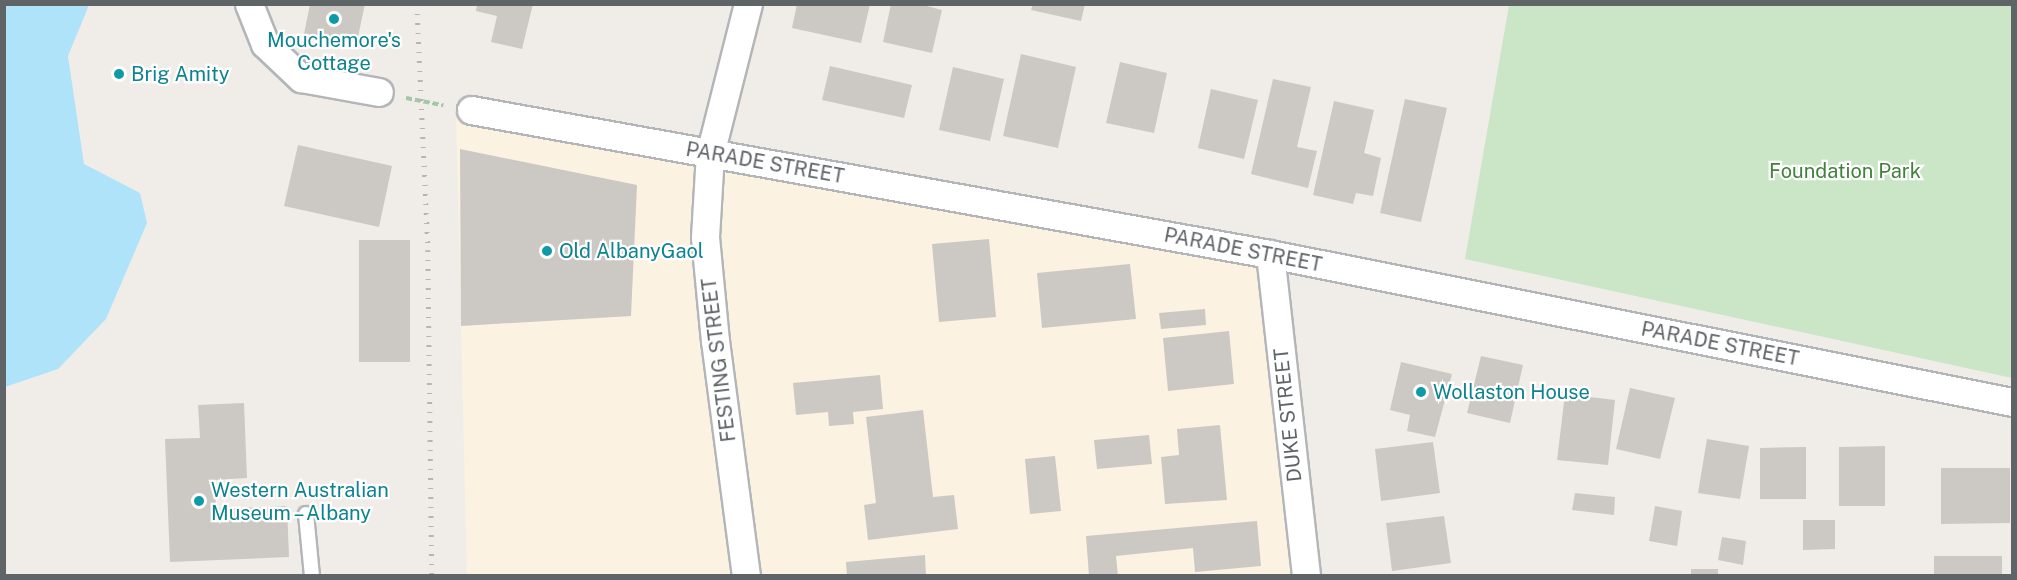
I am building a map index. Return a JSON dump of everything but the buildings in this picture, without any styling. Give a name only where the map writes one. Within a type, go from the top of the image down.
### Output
[{"type":"street","points":[[249,4],[265,44],[302,78],[379,92]]},
{"type":"street","name":"FESTING STREET","points":[[746,576],[715,341],[705,237],[710,154],[748,4]]},
{"type":"street","name":"PARADE STREET","points":[[471,110],[1270,254],[2013,402]]},
{"type":"street","name":"DUKE STREET","points":[[1270,254],[1306,576]]},
{"type":"lane","points":[[306,514],[312,576]]},
{"type":"path","points":[[379,92],[471,110]]},
{"type":"shaded area","points":[[456,108],[1270,254],[1306,575],[467,575]]},
{"type":"green space","name":"Foundation Park","points":[[1509,5],[2012,5],[2012,378],[1465,259]]},
{"type":"water","points":[[4,5],[89,5],[68,56],[84,164],[140,193],[147,223],[106,319],[58,369],[5,387]]},
{"type":"railway","points":[[417,4],[428,250],[432,576]]},
{"type":"place","name":"Mouchemore's Cottage","points":[[334,19]]},
{"type":"place","name":"Brig Amity","points":[[119,74]]},
{"type":"place","name":"Old AlbanyGaol","points":[[547,251]]},
{"type":"place","name":"Wollaston House","points":[[1421,392]]},
{"type":"place","name":"Western Australian Museum – Albany","points":[[199,501]]}]
